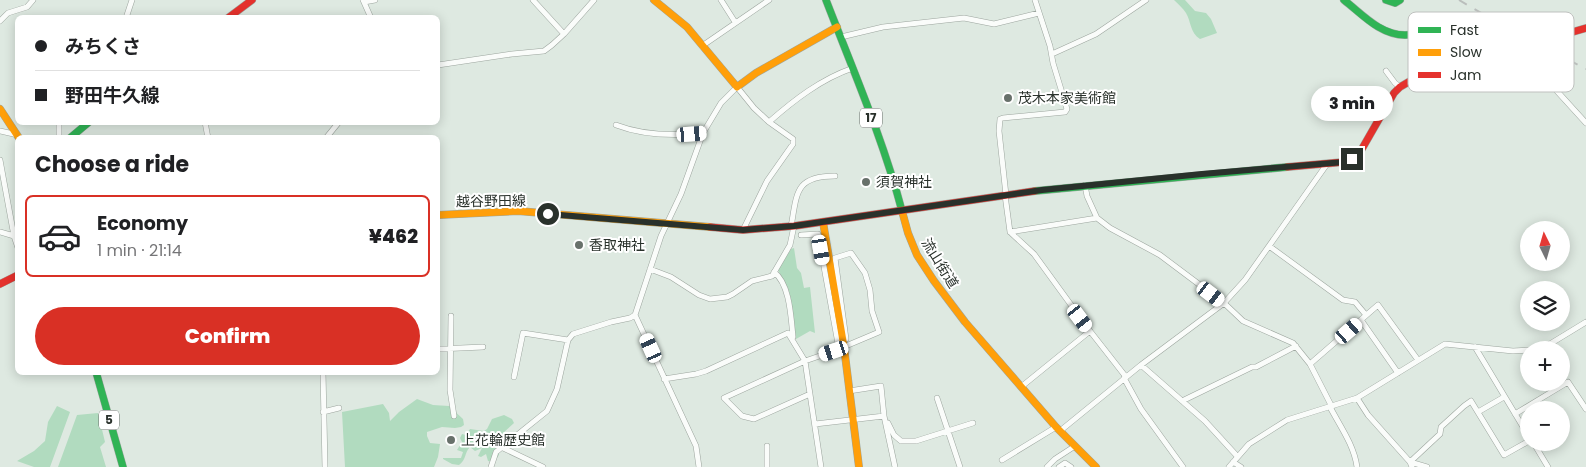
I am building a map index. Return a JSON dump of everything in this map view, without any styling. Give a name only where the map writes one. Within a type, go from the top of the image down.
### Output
[{"type":"main road","points":[[232,15],[252,0]]},
{"type":"main road","points":[[654,0],[687,27],[737,87],[763,69],[837,27]]},
{"type":"main road","name":"流山街道","points":[[826,0],[889,169],[913,245],[925,268],[964,322],[1058,429],[1094,466]]},
{"type":"main road","points":[[1346,0],[1385,31],[1394,35],[1408,35]]},
{"type":"main road","points":[[1386,0],[1395,3],[1400,0]]},
{"type":"main road","points":[[1574,32],[1586,28]]},
{"type":"main road","points":[[1400,87],[1408,82]]},
{"type":"main road","name":"越谷野田線","points":[[440,215],[518,211],[743,230],[793,227],[1085,185],[1344,162],[1359,154],[1400,87]]},
{"type":"main road","points":[[0,109],[18,135]]},
{"type":"main road","points":[[74,135],[85,125]]},
{"type":"main road","points":[[823,222],[843,347],[859,467]]},
{"type":"main road","points":[[0,284],[15,276]]},
{"type":"main road","name":"5","points":[[97,375],[123,467]]},
{"type":"street","points":[[0,21],[8,13],[27,7],[33,0]]},
{"type":"street","points":[[127,15],[132,0]]},
{"type":"street","points":[[369,15],[364,1],[374,0]]},
{"type":"street","points":[[533,0],[564,34]]},
{"type":"street","points":[[440,65],[512,54],[543,52],[564,34],[594,0]]},
{"type":"street","points":[[721,0],[735,22]]},
{"type":"street","points":[[702,46],[769,0]]},
{"type":"street","points":[[1035,0],[1067,109],[1065,112],[1000,119],[999,131],[1010,232],[1034,254],[1125,377],[1141,409],[1183,467]]},
{"type":"street","points":[[1052,54],[1096,34],[1146,0]]},
{"type":"street","points":[[841,37],[883,27],[964,18],[994,24],[1039,13]]},
{"type":"street","points":[[769,122],[792,101],[837,74],[852,68]]},
{"type":"street","points":[[1386,71],[1400,87]]},
{"type":"street","points":[[491,467],[496,452],[501,447],[547,411],[557,389],[568,340],[573,334],[635,315],[661,236],[690,171],[703,134],[721,103],[737,87],[754,108],[769,122],[793,139],[794,144],[767,181],[743,230]]},
{"type":"street","points":[[1558,92],[1586,122]]},
{"type":"street","points":[[328,135],[337,125]]},
{"type":"street","points":[[616,125],[642,132],[703,134]]},
{"type":"street","points":[[0,131],[15,135]]},
{"type":"street","points":[[0,160],[15,239]]},
{"type":"street","points":[[1002,460],[1058,429],[1224,303],[1245,280],[1327,163]]},
{"type":"street","points":[[650,269],[671,277],[699,295],[710,299],[727,297],[750,282],[768,278],[774,272],[790,245],[799,191],[803,184],[806,180],[820,176],[835,176]]},
{"type":"street","points":[[1085,185],[1087,196],[1097,218],[1110,228],[1160,255],[1249,324],[1270,332],[1296,346],[1310,364],[1348,440],[1356,459],[1357,467]]},
{"type":"street","points":[[1010,232],[1097,218]]},
{"type":"street","points":[[0,232],[14,236]]},
{"type":"street","points":[[800,235],[818,234],[843,347]]},
{"type":"street","points":[[1269,246],[1343,300],[1355,302],[1366,315]]},
{"type":"street","points":[[810,394],[754,419],[742,416],[724,398],[805,361],[843,347],[879,332],[872,311],[870,290],[865,272],[851,253],[835,258],[843,347]]},
{"type":"street","points":[[774,272],[779,276],[786,291],[793,340]]},
{"type":"street","points":[[1310,364],[1378,304],[1418,360]]},
{"type":"street","points":[[635,315],[696,446],[699,467]]},
{"type":"street","points":[[451,316],[450,390],[454,416]]},
{"type":"street","points":[[1361,320],[1398,372]]},
{"type":"street","points":[[1555,341],[1583,324],[1586,330]]},
{"type":"street","points":[[1021,386],[1090,331]]},
{"type":"street","points":[[514,377],[523,333],[568,340]]},
{"type":"street","points":[[664,379],[706,371],[788,333],[805,361],[821,467]]},
{"type":"street","points":[[1229,467],[1249,444],[1287,420],[1356,398],[1445,344],[1520,350]]},
{"type":"street","points":[[1182,401],[1252,367],[1256,367],[1296,346]]},
{"type":"street","points":[[440,349],[483,347]]},
{"type":"street","points":[[1475,347],[1520,422]]},
{"type":"street","points":[[1141,365],[1205,421],[1237,456]]},
{"type":"street","points":[[323,375],[325,467]]},
{"type":"street","points":[[1515,414],[1568,382],[1586,409]]},
{"type":"street","points":[[849,391],[881,386],[885,418],[895,467]]},
{"type":"street","points":[[1478,412],[1504,397]]},
{"type":"street","points":[[938,398],[960,467]]},
{"type":"street","points":[[1356,398],[1368,415],[1411,464],[1427,467]]},
{"type":"street","points":[[1411,464],[1440,434],[1441,427],[1471,401],[1504,455],[1520,446]]},
{"type":"street","points":[[323,412],[339,408]]},
{"type":"street","points":[[815,424],[885,418]]},
{"type":"street","points":[[885,418],[894,435],[901,441],[916,440],[973,423]]},
{"type":"street","points":[[767,467],[768,446]]},
{"type":"street","points":[[1047,467],[1055,459],[1075,446]]},
{"type":"street","points":[[501,447],[543,467]]},
{"type":"street","points":[[1538,451],[1548,467]]},
{"type":"street","points":[[1059,467],[1065,462],[1071,467]]},
{"type":"street","points":[[1232,462],[1242,467]]},
{"type":"green space","points":[[1174,0],[1185,0],[1195,11],[1206,13],[1217,33],[1200,39],[1192,30],[1185,11]]},
{"type":"green space","points":[[794,248],[797,268],[801,273],[804,288],[810,287],[815,333],[810,331],[796,339],[789,291],[778,270],[791,249]]},
{"type":"green space","points":[[417,399],[433,405],[449,406],[463,419],[464,425],[461,427],[442,427],[427,432],[430,443],[440,444],[434,467],[345,467],[342,412],[383,404],[389,413],[390,421]]},
{"type":"green space","points":[[57,406],[70,412],[50,467],[34,467],[17,461],[34,451],[45,441],[48,422]]},
{"type":"green space","points":[[98,413],[105,442],[100,447],[106,467],[58,467],[77,415]]},
{"type":"green space","points":[[504,415],[512,419],[514,423],[503,433],[498,447],[499,455],[494,462],[488,461],[486,454],[481,457],[478,456],[482,448],[475,451],[470,447],[459,465],[452,464],[443,459],[461,458],[463,452],[457,450],[462,442],[460,438],[462,434],[466,435],[470,429],[484,431],[492,419]]},
{"type":"railway","points":[[1459,0],[1480,12]]},
{"type":"railway","points":[[1574,63],[1586,69]]},
{"type":"traffic: fast","points":[[826,0],[877,131],[902,211]]},
{"type":"traffic: fast","points":[[1344,0],[1379,28],[1387,32],[1408,35]]},
{"type":"traffic: fast","points":[[1386,0],[1395,3],[1400,0]]},
{"type":"traffic: fast","points":[[74,135],[85,125]]},
{"type":"traffic: fast","points":[[1035,191],[1287,167]]},
{"type":"traffic: fast","points":[[97,375],[123,467]]},
{"type":"traffic: slow","points":[[654,0],[687,27],[737,87],[756,73],[837,27]]},
{"type":"traffic: slow","points":[[0,109],[17,135]]},
{"type":"traffic: slow","points":[[440,215],[518,211],[710,227]]},
{"type":"traffic: slow","points":[[902,211],[917,255],[965,322],[1056,427],[1096,467]]},
{"type":"traffic: slow","points":[[823,222],[844,347],[859,467]]},
{"type":"traffic: jam","points":[[232,15],[252,0]]},
{"type":"traffic: jam","points":[[1574,31],[1586,28]]},
{"type":"traffic: jam","points":[[1287,167],[1344,162],[1359,154],[1394,93],[1408,82]]},
{"type":"traffic: jam","points":[[710,227],[743,230],[794,226],[1035,191]]},
{"type":"traffic: jam","points":[[0,284],[15,276]]},
{"type":"place","name":"茂木本家美術館","points":[[1008,98]]},
{"type":"place","name":"須賀神社","points":[[866,182]]},
{"type":"place","name":"香取神社","points":[[579,245]]},
{"type":"place","name":"上花輪歴史館","points":[[451,440]]},
{"type":"route","points":[[548,214],[722,229],[764,230],[1042,190],[1344,162],[1352,159]]}]
